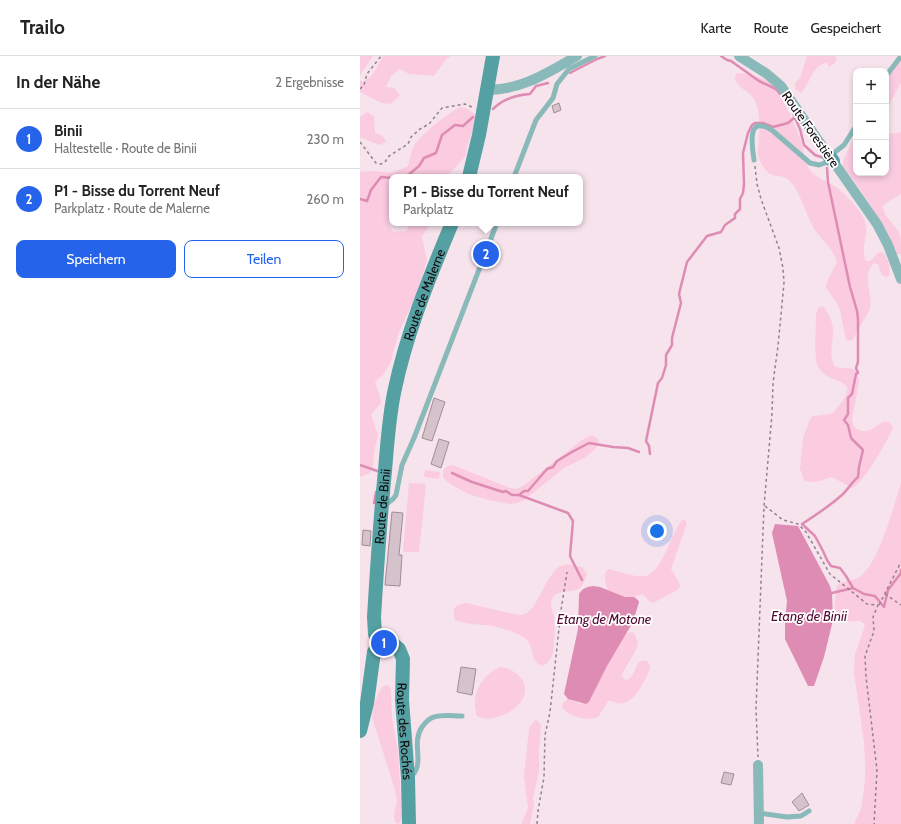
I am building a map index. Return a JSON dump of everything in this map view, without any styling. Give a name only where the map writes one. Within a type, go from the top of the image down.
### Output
[{"type":"street","points":[[470,174],[479,135],[493,56]]},
{"type":"street","points":[[486,90],[505,89],[523,84],[577,56]]},
{"type":"street","name":"Route Forestière","points":[[740,56],[767,74],[781,86],[877,224],[888,245],[901,279]]},
{"type":"street","name":"Route de Malerne","points":[[400,369],[417,312],[451,226]]},
{"type":"street","name":"Route de Binii","points":[[386,644],[375,634],[374,617],[381,508],[390,413],[400,369]]},
{"type":"street","points":[[360,731],[367,703],[374,652],[386,644]]},
{"type":"street","name":"Route des Rochés","points":[[386,644],[399,649],[402,655],[402,700],[408,778],[409,824]]},
{"type":"street","points":[[758,765],[759,824]]},
{"type":"lane","points":[[515,174],[536,120],[553,98],[557,84],[569,69],[596,56]]},
{"type":"lane","points":[[889,72],[901,56]]},
{"type":"lane","points":[[754,160],[751,137],[753,130],[761,125],[766,126],[773,131],[810,163],[819,165],[831,158],[844,145],[853,131]]},
{"type":"lane","points":[[381,508],[396,495],[402,465],[414,438],[496,226]]},
{"type":"lane","points":[[408,778],[414,774],[417,769],[417,739],[419,731],[425,723],[432,717],[462,716]]},
{"type":"lane","points":[[758,813],[787,817],[801,816],[809,811]]},
{"type":"path","points":[[360,89],[364,85],[367,74],[381,56]]},
{"type":"path","points":[[360,142],[376,163],[381,164],[385,162],[389,156],[408,144],[412,137],[420,129],[429,124],[442,108],[465,104],[475,108],[484,109]]},
{"type":"path","points":[[754,160],[758,189],[779,248],[784,276],[773,383],[772,414],[764,506],[756,694],[758,765]]},
{"type":"path","points":[[764,506],[783,520],[798,524],[806,532],[830,574],[867,604],[879,605]]},
{"type":"path","points":[[874,824],[877,770],[866,677],[865,656],[874,631],[873,617],[901,562]]},
{"type":"path","points":[[537,824],[544,777],[545,735],[550,712],[561,610],[567,572]]},
{"type":"path","points":[[885,594],[901,605]]},
{"type":"shaded area","points":[[360,56],[373,56],[360,75]]},
{"type":"shaded area","points":[[383,56],[451,56],[446,59],[434,76],[409,74],[400,69],[391,76],[386,87],[394,88],[400,95],[391,104],[382,103],[360,92],[360,80],[362,82],[370,77]]},
{"type":"shaded area","points":[[807,56],[834,56],[837,58],[835,63],[829,67],[826,62],[820,65],[801,93],[795,89],[795,83],[800,78]]},
{"type":"shaded area","points":[[901,56],[901,83],[889,106],[889,104],[889,74]]},
{"type":"shaded area","points":[[737,73],[748,74],[767,80],[772,84],[782,99],[797,129],[805,159],[812,173],[840,190],[862,215],[866,224],[864,256],[866,261],[870,261],[878,253],[883,252],[888,260],[890,269],[889,276],[886,277],[882,275],[878,264],[874,263],[870,268],[868,279],[870,309],[853,339],[850,341],[846,339],[840,310],[826,288],[837,262],[835,257],[813,227],[794,186],[787,178],[768,173],[761,163],[757,154],[760,126],[757,107],[754,99],[738,84],[735,76]]},
{"type":"shaded area","points":[[460,107],[468,109],[477,116],[465,157],[449,174],[389,174],[389,226],[393,232],[406,231],[409,226],[429,226],[422,237],[427,260],[416,296],[399,332],[390,364],[382,376],[375,382],[381,403],[371,415],[378,435],[374,452],[373,466],[370,473],[360,477],[360,171],[393,173],[408,166],[413,148],[417,142],[422,136]]},
{"type":"shaded area","points":[[367,112],[374,116],[375,133],[383,136],[386,142],[379,145],[360,137],[360,117]]},
{"type":"shaded area","points":[[901,132],[901,194],[883,205],[883,209],[886,216],[900,235],[901,254],[896,254],[890,239],[869,203],[843,166],[843,160],[853,140],[853,176],[889,176],[890,134]]},
{"type":"shaded area","points":[[823,306],[833,325],[831,354],[835,367],[851,368],[858,376],[859,382],[852,420],[854,427],[867,431],[882,423],[889,422],[893,429],[868,471],[857,485],[852,488],[832,477],[818,482],[804,480],[800,469],[803,438],[810,419],[813,416],[832,414],[843,401],[847,392],[847,387],[822,372],[817,364],[815,347],[816,314],[818,308]]},
{"type":"shaded area","points":[[592,435],[597,438],[599,442],[596,448],[586,457],[564,468],[523,501],[517,503],[510,504],[468,494],[447,482],[443,477],[443,470],[448,466],[453,465],[510,488],[516,489],[523,486],[582,440]]},
{"type":"shaded area","points":[[425,470],[440,472],[439,479],[424,477]]},
{"type":"shaded area","points":[[409,483],[426,484],[419,552],[403,552]]},
{"type":"shaded area","points":[[901,483],[901,824],[854,824],[861,809],[865,781],[864,742],[854,673],[855,654],[865,626],[862,622],[847,622],[838,619],[835,603],[836,591],[838,584],[858,578],[865,572],[872,562],[879,549],[890,520]]},
{"type":"shaded area","points":[[682,520],[685,520],[687,523],[671,569],[679,582],[680,587],[677,590],[653,603],[650,602],[643,594],[634,597],[625,597],[608,591],[605,574],[608,569],[636,576],[651,574],[661,561]]},
{"type":"shaded area","points":[[567,564],[582,567],[587,574],[580,588],[556,594],[553,597],[551,608],[554,617],[553,649],[550,659],[542,666],[534,659],[529,643],[520,635],[493,626],[469,624],[455,620],[454,610],[456,606],[466,603],[513,614],[521,615],[527,613],[534,606],[549,578],[558,567]]},
{"type":"shaded area","points":[[630,632],[634,633],[638,642],[636,650],[622,674],[623,678],[626,680],[633,675],[639,662],[647,661],[650,665],[650,669],[643,684],[636,694],[628,701],[623,703],[608,701],[596,718],[581,718],[566,711],[562,705],[568,699],[581,704],[589,702],[607,666],[626,634]]},
{"type":"shaded area","points":[[500,667],[511,670],[521,678],[525,687],[524,696],[519,704],[512,710],[492,718],[483,718],[476,715],[475,699],[478,688],[487,675]]},
{"type":"shaded area","points":[[386,685],[389,686],[391,690],[392,718],[398,751],[402,817],[398,824],[395,822],[394,813],[397,801],[395,790],[372,717],[374,703],[382,687]]},
{"type":"shaded area","points":[[537,720],[541,725],[539,771],[533,799],[534,805],[530,824],[522,824],[528,808],[524,776],[529,728],[534,721]]},
{"type":"water","name":"Etang de Binii","points":[[775,524],[798,526],[830,586],[832,593],[833,620],[824,657],[814,686],[808,686],[785,639],[787,601],[772,533]]},
{"type":"water","name":"Etang de Motone","points":[[593,586],[600,587],[625,597],[634,597],[639,602],[633,622],[607,666],[589,702],[586,704],[568,699],[564,694],[578,629],[579,594],[585,588]]},
{"type":"building","points":[[559,103],[561,110],[554,113],[552,106]]},
{"type":"building","points":[[434,398],[445,402],[432,441],[422,438]]},
{"type":"building","points":[[439,439],[449,442],[441,468],[431,464]]},
{"type":"building","points":[[392,512],[403,513],[399,555],[402,555],[400,586],[385,585]]},
{"type":"building","points":[[363,530],[371,531],[370,546],[362,545]]},
{"type":"building","points":[[461,667],[476,669],[472,695],[457,692]]},
{"type":"building","points":[[724,772],[734,774],[731,785],[721,783]]},
{"type":"building","points":[[802,793],[809,805],[799,811],[792,802]]},
{"type":"waterway","points":[[570,73],[605,56]]},
{"type":"waterway","points":[[721,56],[731,61],[759,81],[776,89],[782,96]]},
{"type":"waterway","points":[[493,109],[505,100],[519,95],[530,94],[536,86],[548,83]]},
{"type":"waterway","points":[[790,107],[800,129],[804,145],[815,155],[824,158]]},
{"type":"waterway","points":[[410,174],[419,166],[424,158],[436,153],[442,135],[455,125],[463,126],[473,117]]},
{"type":"waterway","points":[[650,454],[649,446],[646,441],[658,383],[662,378],[666,365],[666,355],[672,345],[672,338],[681,303],[679,294],[687,262],[707,236],[721,232],[725,225],[735,218],[735,214],[740,209],[740,199],[743,193],[744,184],[743,153],[748,133],[752,125],[755,123],[763,123],[773,127],[788,123],[794,118]]},
{"type":"waterway","points":[[827,168],[828,182],[858,319],[858,362],[856,368],[858,373],[856,374],[852,394],[848,398],[848,414],[844,420],[848,425],[851,438],[863,450],[858,477],[838,498],[802,524],[815,536],[831,566],[840,568],[853,588]]},
{"type":"waterway","points":[[360,199],[367,201],[371,190],[381,177],[389,178]]},
{"type":"waterway","points":[[452,473],[472,482],[503,492],[506,491],[512,495],[519,495],[524,491],[528,491],[547,469],[553,467],[557,461],[589,443],[628,448],[639,452]]},
{"type":"waterway","points":[[360,465],[380,472]]},
{"type":"waterway","points":[[374,503],[376,492]]},
{"type":"waterway","points":[[519,495],[568,513],[573,521],[570,556],[582,580]]},
{"type":"waterway","points":[[832,593],[853,588],[864,594],[875,596],[884,607],[888,590],[901,573],[901,570]]},
{"type":"place","name":"P1 - Bisse du Torrent Neuf","points":[[486,254]]},
{"type":"place","name":"Binii","points":[[384,643]]}]
